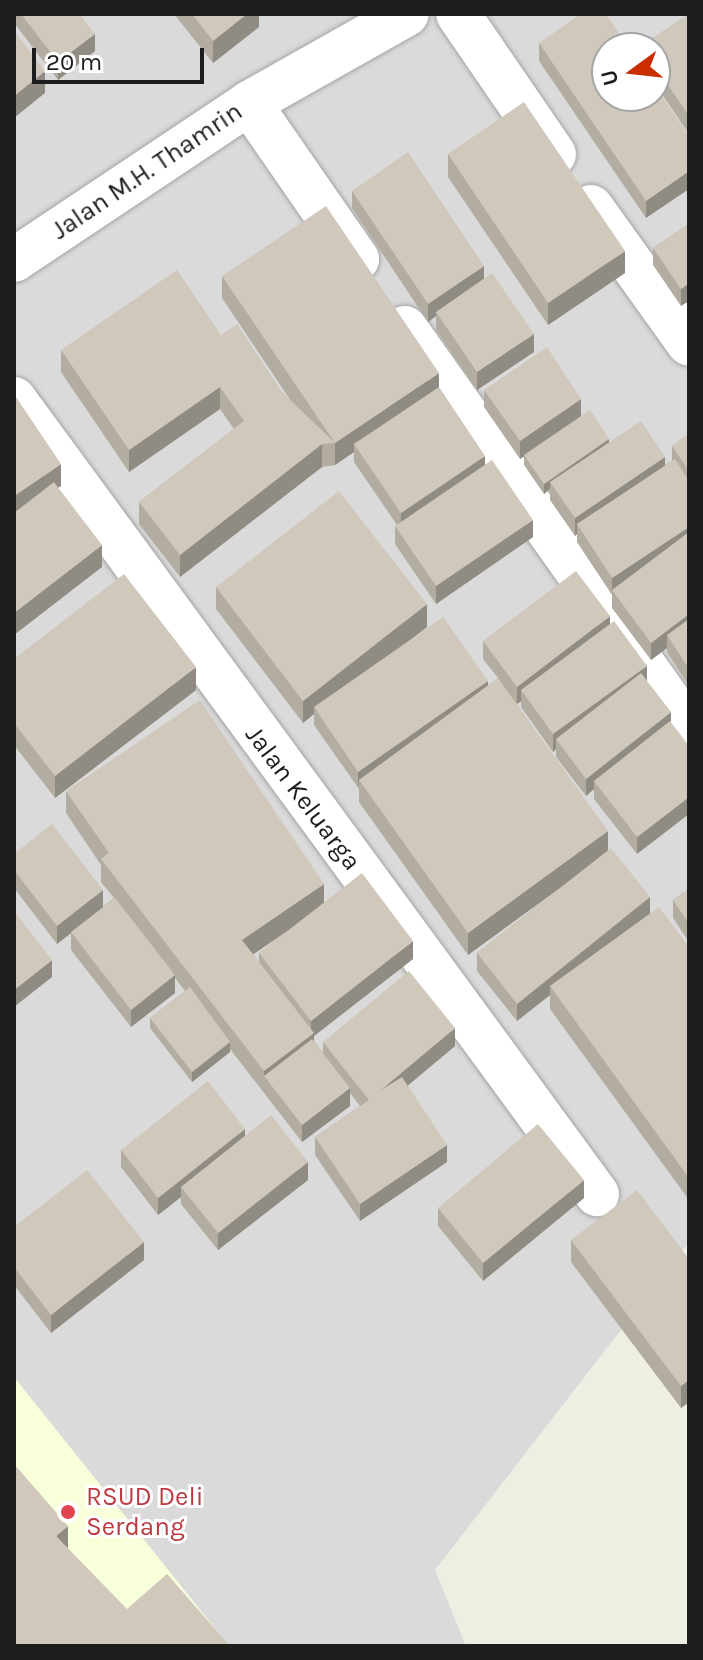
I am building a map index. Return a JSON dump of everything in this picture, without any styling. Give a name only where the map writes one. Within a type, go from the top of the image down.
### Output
[{"type":"street","name":"Jalan M.H. Thamrin","points":[[14,260],[249,103],[407,14]]},
{"type":"street","points":[[458,14],[689,344]]},
{"type":"street","points":[[249,103],[689,729]]},
{"type":"street","name":"Jalan Keluarga","points":[[14,399],[597,1194]]},
{"type":"shaded area","points":[[14,14],[689,14],[689,1242],[435,1570],[466,1646],[14,1646]]},
{"type":"shaded area","name":"RSUD Deli Serdang","points":[[14,1377],[229,1646],[14,1646]]},
{"type":"building","points":[[21,14],[79,14],[95,34],[58,62]]},
{"type":"building","points":[[192,14],[247,14],[213,41]]},
{"type":"building","points":[[581,14],[606,14],[618,32],[591,32],[591,112],[671,112],[671,110],[689,136],[689,171],[646,201],[539,43]]},
{"type":"building","points":[[689,14],[689,116],[671,90],[671,32],[662,32]]},
{"type":"building","points":[[14,31],[45,71],[14,96]]},
{"type":"building","points":[[524,102],[625,251],[548,303],[448,154]]},
{"type":"building","points":[[408,152],[484,266],[428,304],[352,191]]},
{"type":"building","points":[[326,206],[439,373],[335,443],[222,276]]},
{"type":"building","points":[[689,224],[689,283],[681,289],[653,248]]},
{"type":"building","points":[[177,270],[221,335],[237,324],[282,392],[335,443],[322,444],[180,555],[139,502],[244,421],[220,387],[129,450],[61,350]]},
{"type":"building","points":[[492,273],[534,334],[477,372],[436,312]]},
{"type":"building","points":[[547,347],[581,399],[520,441],[484,390]]},
{"type":"building","points":[[439,387],[485,456],[401,513],[354,444]]},
{"type":"building","points":[[14,394],[61,464],[14,496]]},
{"type":"building","points":[[590,410],[609,439],[544,484],[524,455]]},
{"type":"building","points":[[641,421],[665,457],[575,518],[550,482]]},
{"type":"building","points":[[689,434],[689,471],[672,446]]},
{"type":"building","points":[[675,459],[689,481],[689,527],[612,578],[577,524]]},
{"type":"building","points":[[492,460],[533,520],[436,586],[395,526]]},
{"type":"building","points":[[54,482],[102,545],[14,613],[14,513]]},
{"type":"building","points":[[339,491],[427,604],[303,701],[216,587]]},
{"type":"building","points":[[689,532],[689,614],[651,643],[612,590]]},
{"type":"building","points":[[576,571],[610,616],[517,687],[483,641]]},
{"type":"building","points":[[124,574],[196,667],[55,776],[14,723],[14,659]]},
{"type":"building","points":[[443,617],[488,681],[358,772],[314,707]]},
{"type":"building","points":[[689,619],[689,669],[667,635]]},
{"type":"building","points":[[614,621],[647,666],[553,734],[521,690]]},
{"type":"building","points":[[641,673],[671,712],[586,779],[556,739]]},
{"type":"building","points":[[498,678],[608,831],[468,933],[359,780]]},
{"type":"building","points":[[200,700],[324,884],[242,940],[314,1033],[264,1071],[101,859],[109,853],[66,791]]},
{"type":"building","points":[[670,721],[689,746],[689,797],[637,837],[594,781]]},
{"type":"building","points":[[52,824],[103,890],[57,926],[14,870],[14,854]]},
{"type":"building","points":[[611,848],[650,897],[517,1004],[477,953]]},
{"type":"building","points":[[362,873],[413,941],[311,1021],[259,953]]},
{"type":"building","points":[[689,889],[689,924],[673,900]]},
{"type":"building","points":[[115,898],[175,975],[131,1010],[71,932]]},
{"type":"building","points":[[659,907],[689,947],[689,1178],[550,986]]},
{"type":"building","points":[[14,911],[52,960],[14,990]]},
{"type":"building","points":[[409,971],[455,1028],[381,1090],[402,1077],[447,1145],[360,1204],[315,1137],[369,1100],[323,1042]]},
{"type":"building","points":[[190,987],[230,1042],[192,1072],[150,1018]]},
{"type":"building","points":[[312,1039],[350,1088],[302,1125],[264,1076]]},
{"type":"building","points":[[208,1081],[245,1129],[158,1198],[121,1150]]},
{"type":"building","points":[[271,1115],[308,1162],[218,1233],[181,1187]]},
{"type":"building","points":[[538,1124],[584,1180],[483,1263],[438,1208]]},
{"type":"building","points":[[87,1170],[144,1242],[51,1315],[14,1267],[14,1227]]},
{"type":"building","points":[[637,1190],[689,1259],[689,1380],[681,1386],[571,1240]]},
{"type":"building","points":[[14,1464],[68,1526],[56,1536],[127,1609],[167,1574],[230,1646],[14,1646]]},
{"type":"place","name":"RSUD Deli Serdang","points":[[68,1512]]}]
